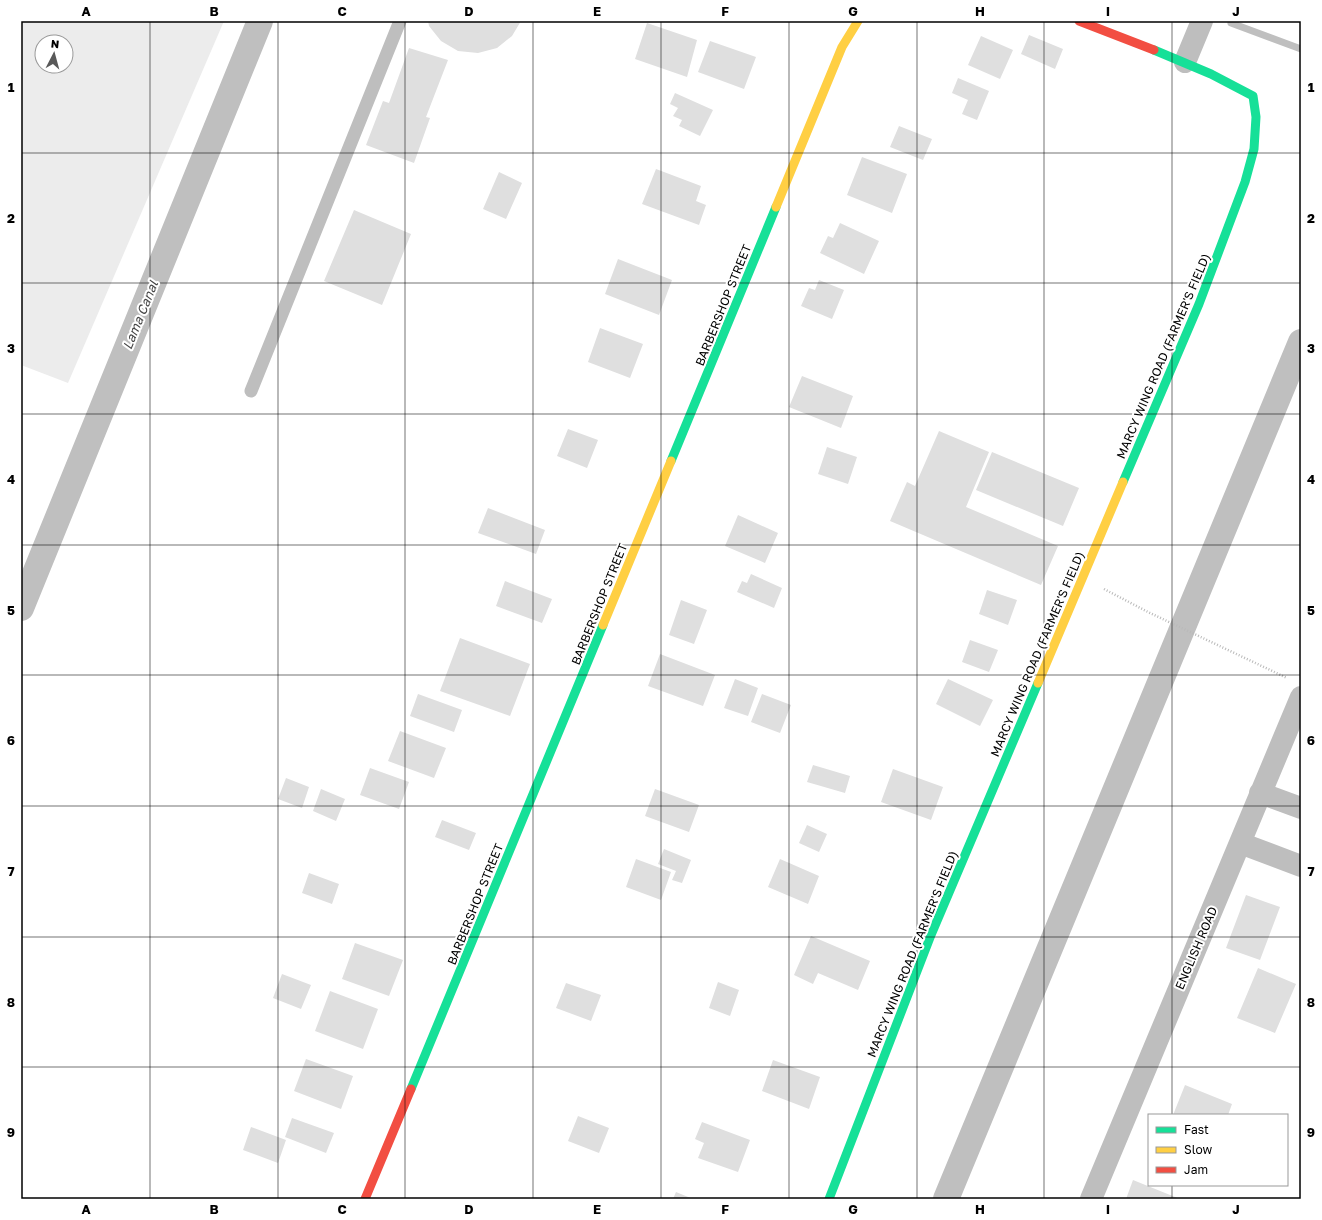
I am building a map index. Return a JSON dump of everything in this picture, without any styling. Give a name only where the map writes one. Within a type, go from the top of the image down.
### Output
[{"type":"street","name":"BARBERSHOP STREET","points":[[366,1199],[842,47],[858,21]]},
{"type":"street","points":[[1079,21],[1185,62],[1202,21]]},
{"type":"street","name":"MARCY WING ROAD (FARMER'S FIELD)","points":[[829,1199],[931,935],[1199,304],[1243,190],[1254,149],[1256,117],[1253,96],[1225,80],[1185,62]]},
{"type":"street","name":"ENGLISH ROAD","points":[[1091,1199],[1301,697]]},
{"type":"street","points":[[1260,793],[1301,808]]},
{"type":"street","points":[[1240,843],[1301,866]]},
{"type":"lane","points":[[251,391],[400,21]]},
{"type":"path","points":[[1083,578],[1196,636],[1286,678]]},
{"type":"shaded area","points":[[21,21],[224,21],[68,383],[21,365]]},
{"type":"building","points":[[428,21],[521,21],[512,36],[497,48],[478,53],[458,51],[441,41],[429,26]]},
{"type":"building","points":[[647,23],[697,40],[687,77],[635,59]]},
{"type":"building","points":[[1029,35],[1063,49],[1055,69],[1021,54]]},
{"type":"building","points":[[981,36],[1013,50],[1000,79],[968,65]]},
{"type":"building","points":[[710,41],[756,57],[744,89],[698,72]]},
{"type":"building","points":[[409,48],[448,60],[426,117],[430,118],[414,163],[366,145],[383,101],[389,103]]},
{"type":"building","points":[[958,78],[989,91],[977,120],[962,114],[968,100],[952,93]]},
{"type":"building","points":[[675,93],[713,110],[700,136],[679,126],[682,120],[673,116],[678,108],[670,104]]},
{"type":"building","points":[[899,126],[932,139],[923,160],[890,147]]},
{"type":"building","points":[[862,157],[907,174],[892,213],[847,195]]},
{"type":"building","points":[[656,169],[701,186],[696,201],[706,205],[699,225],[642,204]]},
{"type":"building","points":[[499,172],[522,183],[506,219],[483,209]]},
{"type":"building","points":[[354,210],[411,234],[382,305],[324,281]]},
{"type":"building","points":[[840,223],[879,241],[864,274],[820,253],[828,236],[833,238]]},
{"type":"building","points":[[618,259],[672,280],[659,315],[605,294]]},
{"type":"building","points":[[819,280],[844,290],[832,319],[801,306],[809,288],[815,290]]},
{"type":"building","points":[[600,328],[643,344],[630,378],[588,362]]},
{"type":"building","points":[[802,376],[853,396],[841,428],[789,407]]},
{"type":"building","points":[[568,429],[598,440],[587,468],[557,456]]},
{"type":"building","points":[[939,431],[989,452],[966,507],[1058,546],[1041,585],[890,521],[907,482],[915,486]]},
{"type":"building","points":[[827,447],[857,457],[848,484],[818,474]]},
{"type":"building","points":[[992,452],[1079,488],[1063,526],[976,490]]},
{"type":"building","points":[[488,508],[545,530],[536,554],[478,533]]},
{"type":"building","points":[[738,515],[778,533],[765,563],[725,546]]},
{"type":"building","points":[[751,574],[782,588],[774,608],[737,592],[742,581],[747,583]]},
{"type":"building","points":[[505,581],[552,599],[542,623],[496,606]]},
{"type":"building","points":[[987,590],[1017,600],[1008,625],[979,614]]},
{"type":"building","points":[[681,600],[707,610],[694,644],[669,635]]},
{"type":"building","points":[[460,638],[530,664],[510,716],[440,691]]},
{"type":"building","points":[[970,640],[998,650],[989,672],[962,662]]},
{"type":"building","points":[[660,654],[715,675],[703,706],[648,686]]},
{"type":"building","points":[[735,679],[758,688],[748,716],[724,708]]},
{"type":"building","points":[[948,679],[993,700],[980,726],[936,704]]},
{"type":"building","points":[[418,694],[462,710],[454,732],[410,716]]},
{"type":"building","points":[[762,694],[791,705],[780,733],[751,722]]},
{"type":"building","points":[[400,731],[446,748],[434,778],[388,761]]},
{"type":"building","points":[[813,765],[850,776],[845,793],[807,782]]},
{"type":"building","points":[[370,768],[409,782],[399,809],[360,795]]},
{"type":"building","points":[[893,769],[943,787],[931,820],[881,802]]},
{"type":"building","points":[[286,778],[309,787],[302,808],[278,799]]},
{"type":"building","points":[[321,789],[345,799],[336,821],[313,811]]},
{"type":"building","points":[[655,789],[699,805],[689,832],[645,816]]},
{"type":"building","points":[[442,820],[476,833],[469,850],[435,837]]},
{"type":"building","points":[[807,825],[827,834],[819,852],[799,843]]},
{"type":"building","points":[[664,849],[691,860],[682,883],[672,880],[676,871],[658,864]]},
{"type":"building","points":[[636,859],[671,872],[661,900],[626,887]]},
{"type":"building","points":[[780,859],[819,876],[808,904],[768,887]]},
{"type":"building","points":[[309,873],[339,884],[332,904],[302,893]]},
{"type":"building","points":[[1246,895],[1280,907],[1260,960],[1226,948]]},
{"type":"building","points":[[811,936],[870,961],[858,990],[818,973],[813,984],[794,975]]},
{"type":"building","points":[[355,943],[403,960],[389,996],[342,979]]},
{"type":"building","points":[[1258,968],[1296,984],[1275,1033],[1237,1018]]},
{"type":"building","points":[[282,974],[311,985],[301,1009],[273,998]]},
{"type":"building","points":[[718,982],[739,990],[730,1016],[709,1008]]},
{"type":"building","points":[[566,983],[601,995],[591,1021],[556,1008]]},
{"type":"building","points":[[330,991],[378,1009],[363,1049],[315,1031]]},
{"type":"building","points":[[306,1059],[353,1076],[341,1109],[294,1091]]},
{"type":"building","points":[[773,1060],[820,1077],[809,1109],[762,1091]]},
{"type":"building","points":[[1185,1085],[1232,1104],[1228,1114],[1173,1114]]},
{"type":"building","points":[[578,1116],[609,1128],[599,1153],[568,1141]]},
{"type":"building","points":[[292,1118],[334,1133],[326,1153],[285,1137]]},
{"type":"building","points":[[702,1122],[750,1140],[738,1172],[698,1158],[704,1143],[695,1139]]},
{"type":"building","points":[[251,1127],[286,1140],[278,1163],[243,1150]]},
{"type":"building","points":[[1133,1180],[1180,1199],[1126,1199]]},
{"type":"building","points":[[676,1192],[693,1199],[673,1199]]},
{"type":"waterway","name":"Lama Canal","points":[[21,608],[260,21]]},
{"type":"waterway","points":[[1231,23],[1301,49]]},
{"type":"waterway","points":[[946,1199],[1301,342]]},
{"type":"traffic: fast","points":[[1123,482],[1199,304],[1245,182],[1254,149],[1256,117],[1253,96],[1211,74],[1154,50]]},
{"type":"traffic: fast","points":[[671,461],[776,207]]},
{"type":"traffic: fast","points":[[411,1089],[603,625]]},
{"type":"traffic: fast","points":[[829,1199],[931,935],[1038,683]]},
{"type":"traffic: slow","points":[[776,207],[842,47],[858,21]]},
{"type":"traffic: slow","points":[[603,625],[671,461]]},
{"type":"traffic: slow","points":[[1038,683],[1123,482]]},
{"type":"traffic: jam","points":[[1079,21],[1154,50]]},
{"type":"traffic: jam","points":[[365,1199],[411,1089]]}]
